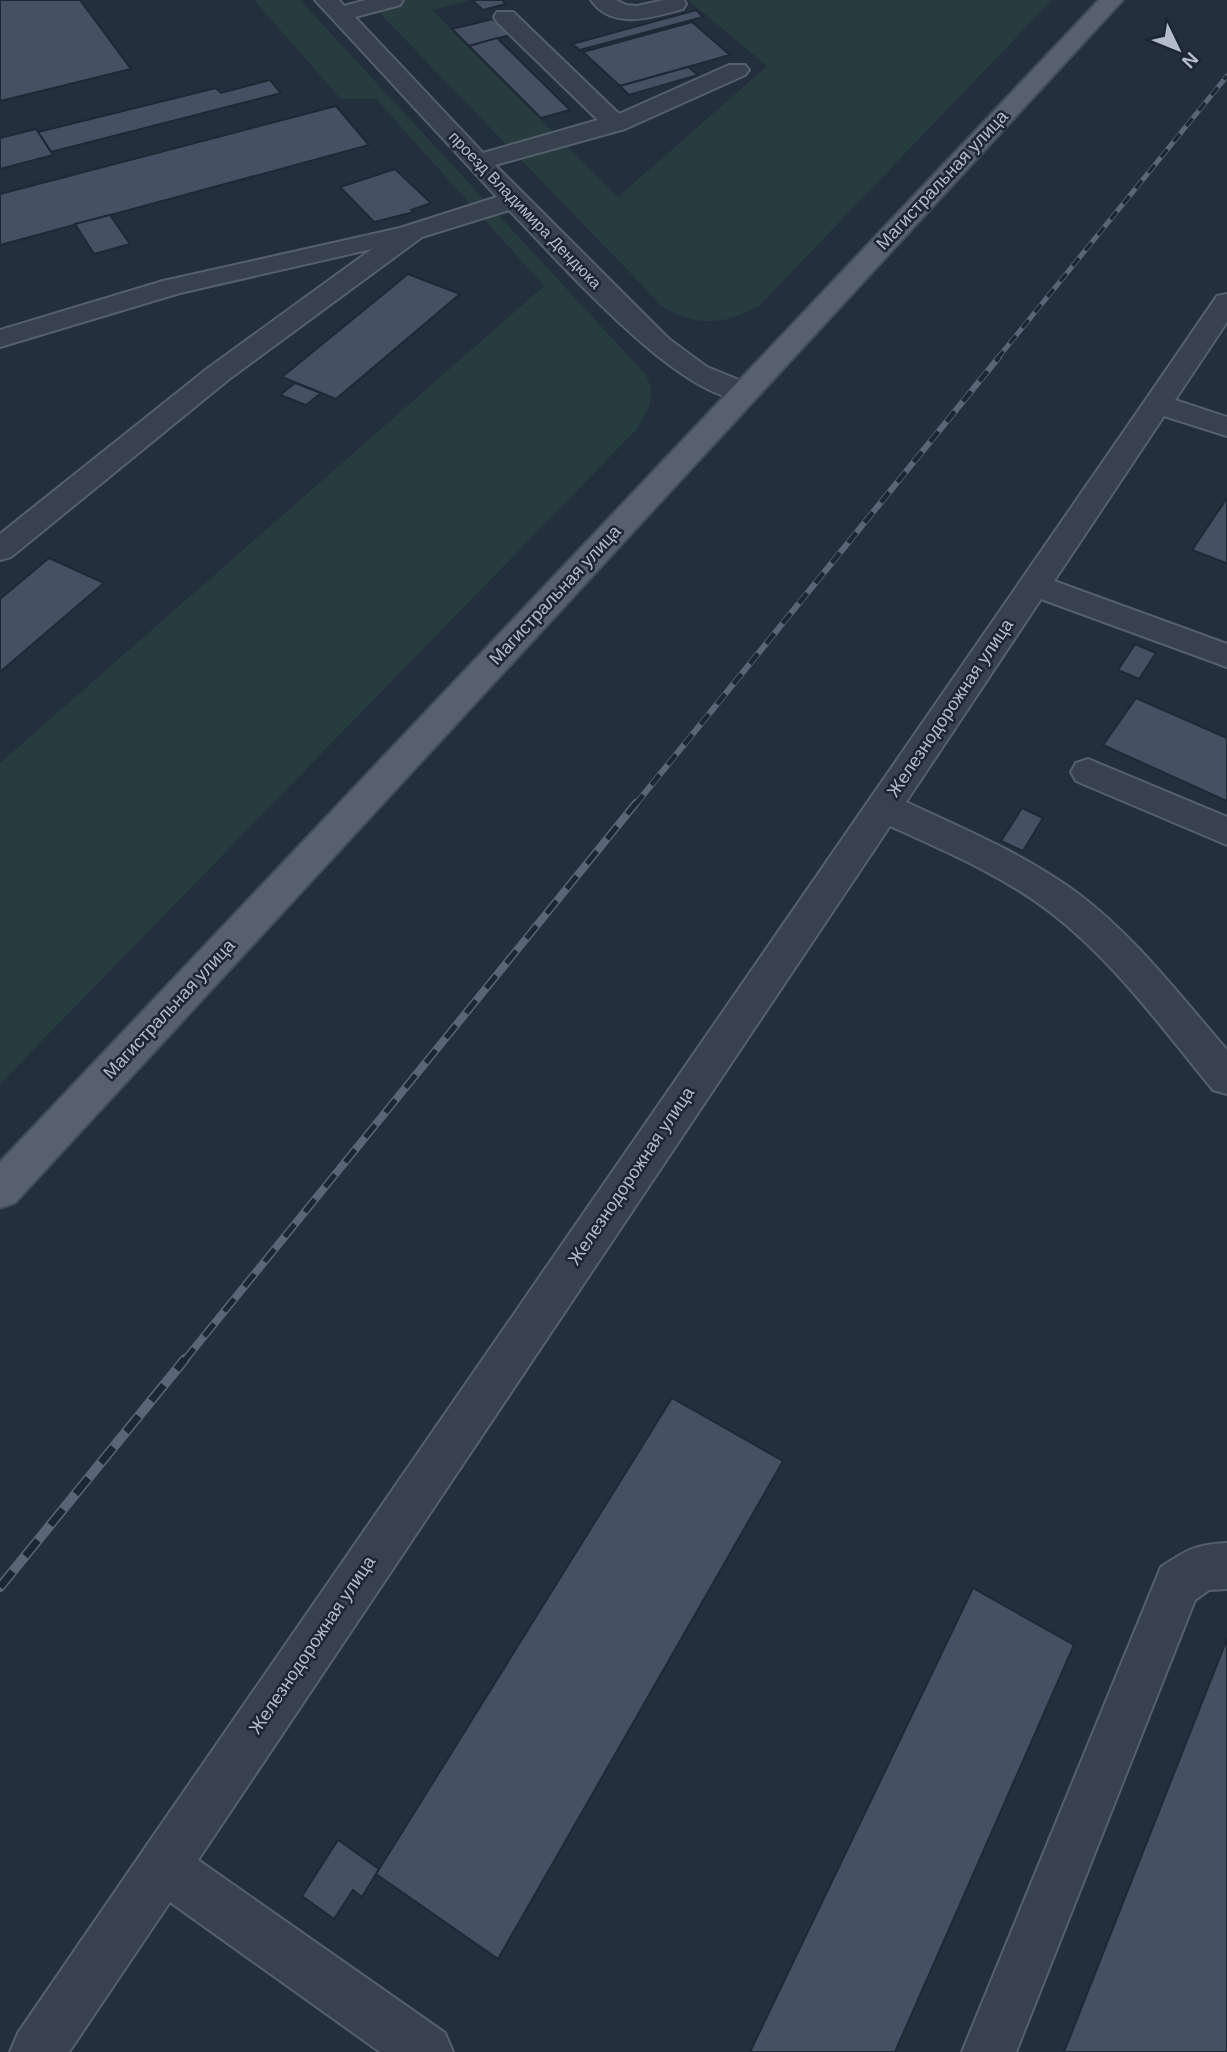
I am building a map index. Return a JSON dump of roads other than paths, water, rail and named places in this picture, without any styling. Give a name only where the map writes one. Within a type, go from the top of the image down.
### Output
[{"type":"main road","name":"Магистральная улица","points":[[0,1191],[744,391],[1112,0]]},
{"type":"street","points":[[333,7],[392,0]]},
{"type":"street","points":[[602,0],[619,12],[628,13],[675,4]]},
{"type":"street","name":"проезд Владимира Дендюка","points":[[333,7],[514,200],[659,345],[697,373],[744,391]]},
{"type":"street","points":[[505,16],[616,124]]},
{"type":"street","points":[[479,162],[616,124],[737,70]]},
{"type":"street","points":[[0,339],[173,286],[413,231],[514,200]]},
{"type":"street","points":[[0,550],[218,374],[413,231]]},
{"type":"street","name":"Железнодорожная улица","points":[[37,2052],[1227,302]]},
{"type":"street","points":[[1157,404],[1227,427]]},
{"type":"street","points":[[1034,585],[1227,656]]},
{"type":"street","points":[[1088,772],[1227,832]]},
{"type":"street","points":[[883,807],[990,859],[1064,903],[1119,953],[1227,1078]]},
{"type":"street","points":[[989,2052],[1178,1584],[1202,1567],[1227,1566]]},
{"type":"street","points":[[163,1866],[426,2052]]},
{"type":"railway","points":[[997,359],[1227,76]]},
{"type":"railway","points":[[635,805],[999,357]]},
{"type":"railway","points":[[184,1361],[636,803]]},
{"type":"railway","points":[[0,1587],[185,1359]]}]
